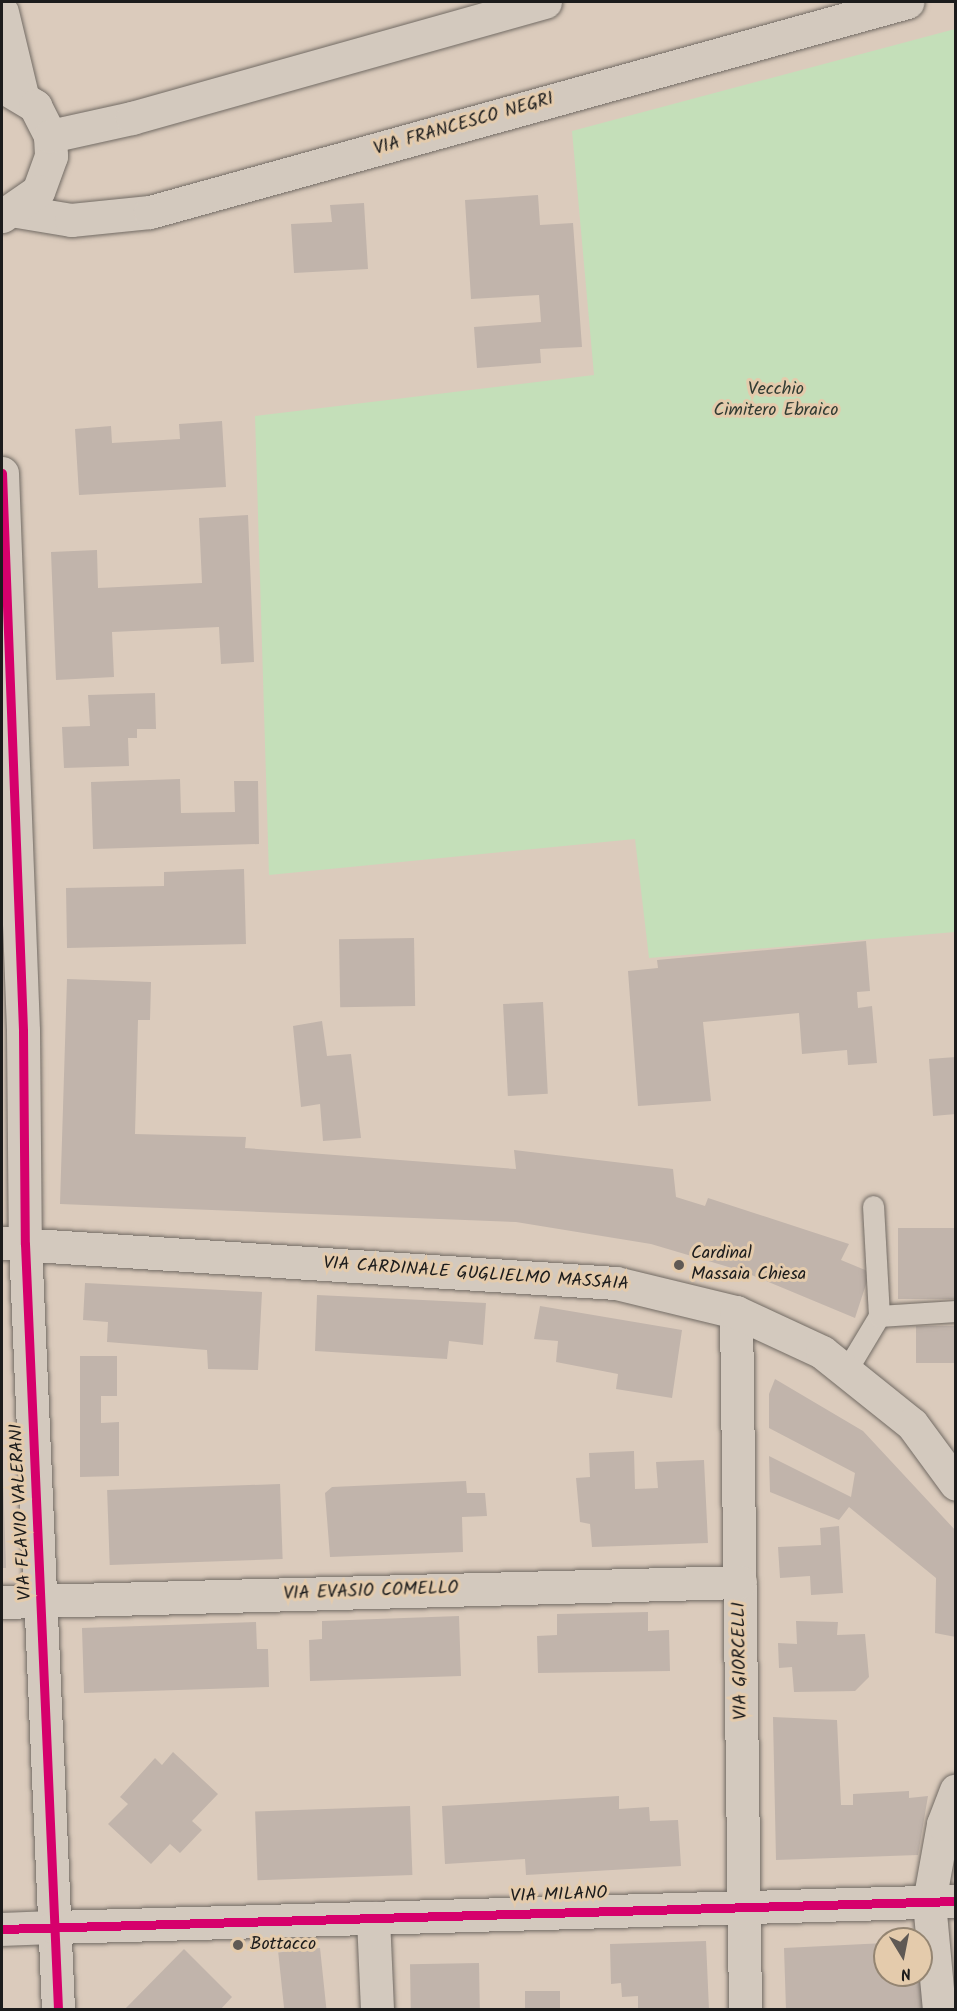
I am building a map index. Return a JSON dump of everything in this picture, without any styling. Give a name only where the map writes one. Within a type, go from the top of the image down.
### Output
[{"type":"street","points":[[50,136],[132,118],[545,2]]},
{"type":"street","name":"VIA FRANCESCO NEGRI","points":[[9,213],[71,220],[150,212],[907,2]]},
{"type":"street","points":[[2,12],[12,90],[35,106],[50,136],[47,174],[9,213]]},
{"type":"street","name":"VIA FLAVIO VALERANI","points":[[2,472],[23,1020],[13,1244],[42,1601],[58,2010]]},
{"type":"street","name":"VIA CARDINALE GUGLIELMO MASSAIA","points":[[13,1244],[616,1282],[736,1312],[822,1352],[912,1424],[956,1484]]},
{"type":"street","name":"VIA GIORCELLI","points":[[736,1312],[745,2010]]},
{"type":"street","name":"VIA EVASIO COMELLO","points":[[2,1602],[740,1582]]},
{"type":"street","points":[[939,2010],[943,1824],[956,1790]]},
{"type":"street","name":"VIA MILANO","points":[[2,1929],[942,1902]]},
{"type":"street","points":[[373,1918],[377,2010]]},
{"type":"lane","points":[[846,1371],[879,1316],[873,1206]]},
{"type":"lane","points":[[879,1316],[956,1311]]},
{"type":"green space","name":"Vecchio Cimitero Ebraico","points":[[955,29],[955,932],[649,958],[635,839],[269,875],[255,416],[594,375],[572,131]]},
{"type":"building","points":[[538,195],[540,225],[573,223],[582,347],[540,349],[541,363],[477,368],[474,327],[541,322],[539,295],[471,299],[465,200]]},
{"type":"building","points":[[364,203],[368,269],[294,273],[291,224],[332,222],[330,205]]},
{"type":"building","points":[[222,421],[226,487],[79,495],[75,429],[111,426],[112,443],[180,439],[179,424]]},
{"type":"building","points":[[248,515],[254,662],[221,664],[219,627],[112,632],[114,677],[56,680],[51,552],[97,550],[98,588],[202,583],[199,518]]},
{"type":"building","points":[[155,693],[156,729],[137,729],[137,738],[128,738],[129,766],[64,768],[62,727],[90,726],[88,695]]},
{"type":"building","points":[[180,779],[181,813],[235,812],[234,781],[258,781],[259,844],[93,849],[91,782]]},
{"type":"building","points":[[244,869],[246,944],[67,948],[66,888],[164,886],[164,872]]},
{"type":"building","points":[[414,938],[415,1006],[340,1007],[339,939]]},
{"type":"building","points":[[866,941],[870,991],[857,992],[858,1008],[872,1006],[877,1063],[848,1065],[847,1050],[802,1054],[799,1013],[703,1022],[711,1101],[638,1106],[628,971],[658,968],[657,960]]},
{"type":"building","points":[[67,979],[151,982],[150,1020],[138,1020],[135,1134],[246,1137],[245,1148],[516,1169],[514,1150],[673,1169],[676,1197],[705,1206],[708,1198],[849,1244],[841,1260],[870,1272],[855,1318],[742,1271],[651,1244],[516,1222],[60,1204]]},
{"type":"building","points":[[543,1002],[548,1094],[508,1096],[503,1004]]},
{"type":"building","points":[[322,1021],[327,1056],[351,1054],[361,1138],[323,1141],[320,1104],[301,1107],[293,1026]]},
{"type":"building","points":[[956,1057],[956,1114],[933,1116],[929,1059]]},
{"type":"building","points":[[898,1228],[956,1228],[956,1299],[898,1299]]},
{"type":"building","points":[[85,1283],[262,1292],[258,1370],[208,1369],[207,1350],[107,1342],[108,1322],[83,1320]]},
{"type":"building","points":[[317,1295],[486,1303],[483,1345],[449,1341],[447,1359],[315,1351]]},
{"type":"building","points":[[540,1306],[682,1330],[672,1398],[616,1389],[618,1374],[556,1362],[558,1341],[534,1339]]},
{"type":"building","points":[[916,1326],[956,1326],[956,1363],[916,1363]]},
{"type":"building","points":[[80,1356],[117,1356],[117,1396],[101,1396],[101,1423],[119,1422],[119,1476],[80,1477]]},
{"type":"building","points":[[775,1379],[863,1431],[956,1531],[956,1637],[935,1633],[936,1578],[849,1507],[839,1520],[770,1492],[769,1456],[851,1497],[855,1473],[769,1428],[769,1394]]},
{"type":"building","points":[[2,1446],[6,1568],[2,1568]]},
{"type":"building","points":[[634,1451],[635,1489],[658,1488],[656,1462],[704,1460],[708,1543],[592,1547],[590,1524],[580,1522],[576,1478],[590,1477],[589,1453]]},
{"type":"building","points":[[466,1481],[467,1493],[485,1493],[487,1516],[462,1517],[463,1552],[330,1557],[325,1493],[332,1487]]},
{"type":"building","points":[[280,1484],[283,1559],[110,1565],[107,1490]]},
{"type":"building","points":[[839,1526],[843,1593],[811,1595],[810,1576],[780,1578],[778,1547],[821,1545],[820,1528]]},
{"type":"building","points":[[648,1612],[648,1631],[669,1630],[670,1671],[538,1673],[537,1636],[557,1635],[557,1614]]},
{"type":"building","points":[[459,1616],[461,1676],[310,1681],[309,1640],[322,1639],[322,1621]]},
{"type":"building","points":[[796,1621],[838,1622],[837,1635],[865,1634],[869,1677],[855,1691],[794,1692],[792,1667],[779,1668],[778,1643],[797,1644]]},
{"type":"building","points":[[256,1622],[257,1649],[268,1649],[269,1687],[84,1693],[82,1628]]},
{"type":"building","points":[[773,1717],[837,1720],[841,1805],[853,1805],[853,1794],[909,1791],[909,1798],[928,1796],[918,1855],[776,1860]]},
{"type":"building","points":[[173,1752],[218,1794],[192,1821],[202,1830],[180,1853],[170,1844],[151,1864],[108,1824],[128,1804],[120,1797],[155,1758],[162,1765]]},
{"type":"building","points":[[619,1796],[619,1809],[649,1807],[650,1821],[678,1820],[681,1866],[526,1875],[525,1859],[445,1864],[442,1806]]},
{"type":"building","points":[[410,1806],[412,1875],[258,1880],[255,1811]]},
{"type":"building","points":[[706,1941],[709,2010],[638,2010],[638,1996],[622,1997],[621,1983],[611,1984],[610,1944]]},
{"type":"building","points":[[873,1944],[873,1987],[922,1987],[925,2010],[786,2010],[784,1948]]},
{"type":"building","points":[[320,1948],[326,2010],[284,2010],[278,1952]]},
{"type":"building","points":[[184,1949],[232,1997],[220,2010],[124,2010]]},
{"type":"building","points":[[479,1963],[480,2010],[411,2010],[410,1964]]},
{"type":"building","points":[[525,1991],[560,1991],[560,2010],[525,2010]]},
{"type":"cycle path","points":[[2,473],[23,1031],[25,1244],[58,2010]]},
{"type":"cycle path","points":[[2,1929],[956,1901]]},
{"type":"place","name":"Cardinal Massaia Chiesa","points":[[679,1265]]},
{"type":"place","name":"Bottacco","points":[[238,1945]]}]
